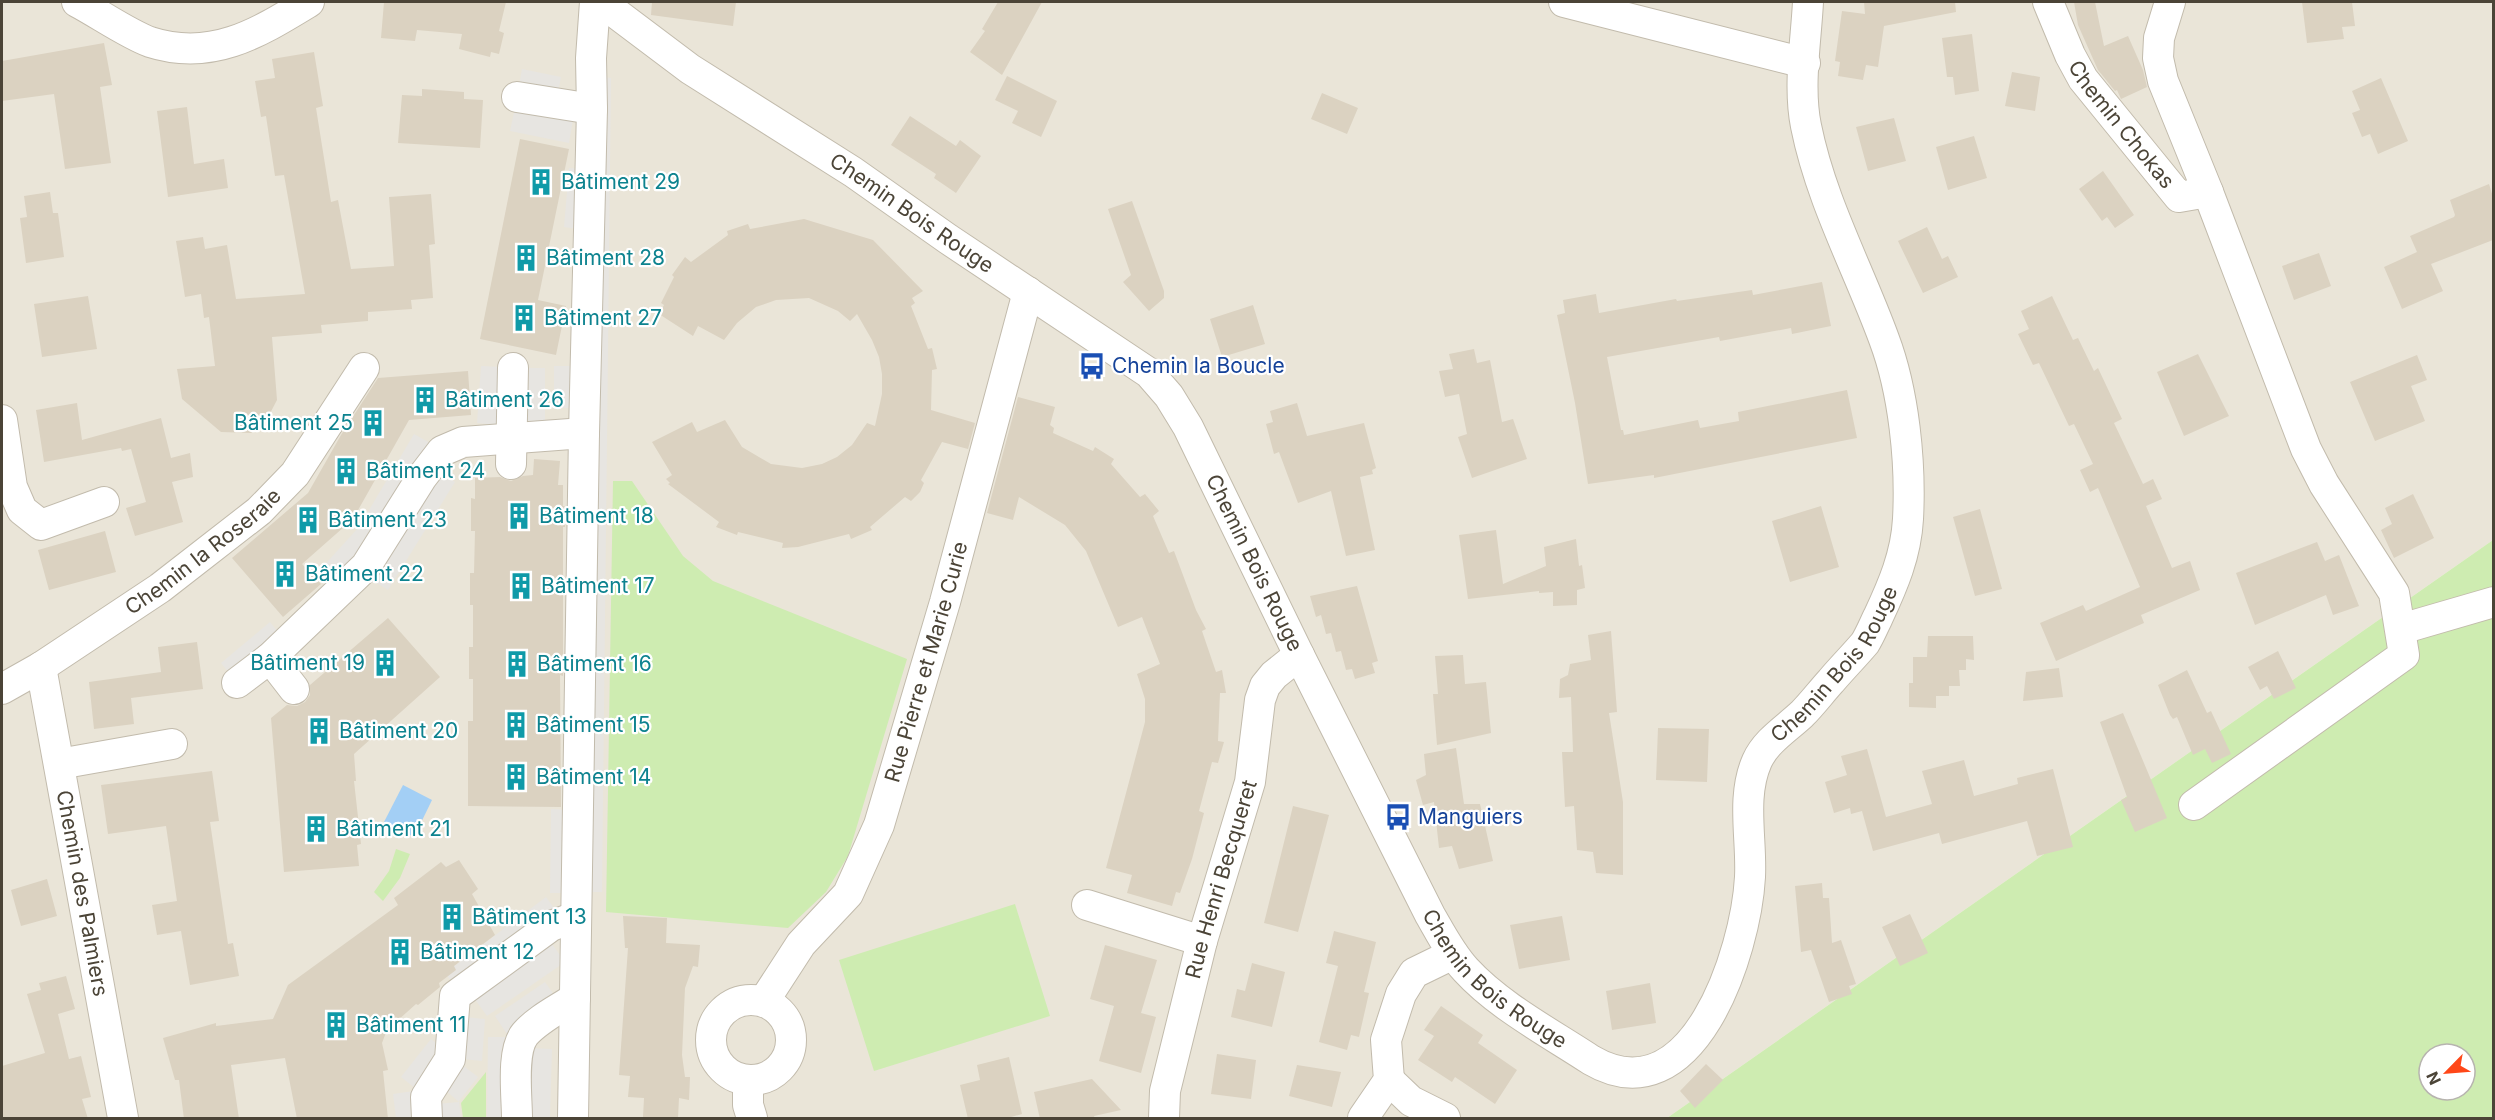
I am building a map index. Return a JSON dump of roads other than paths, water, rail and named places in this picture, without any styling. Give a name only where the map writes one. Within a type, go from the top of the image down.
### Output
[{"type":"street","points":[[77,2],[148,41],[183,50],[209,49],[231,43],[278,21],[309,2]]},
{"type":"street","points":[[573,1119],[584,433],[592,109],[591,58],[596,2]]},
{"type":"street","name":"Chemin Bois Rouge","points":[[601,2],[690,69],[853,172],[1149,373],[1169,396],[1188,427],[1299,655],[1430,915],[1453,954],[1486,989],[1600,1066],[1629,1075],[1648,1074],[1676,1060],[1689,1048],[1708,1019],[1731,967],[1747,897],[1750,878],[1748,795],[1752,772],[1761,753],[1784,728],[1802,714],[1867,640],[1893,584],[1904,550],[1908,520],[1907,447],[1892,363],[1885,340],[1815,167],[1804,121],[1808,2]]},
{"type":"street","points":[[1564,2],[1805,63]]},
{"type":"street","name":"Chemin Chokas","points":[[2048,2],[2070,55],[2083,78],[2179,197],[2208,192],[2163,81],[2158,58],[2159,38],[2170,2]]},
{"type":"street","points":[[517,98],[592,109]]},
{"type":"street","points":[[2194,805],[2404,654],[2394,593],[2324,484],[2306,449],[2208,192]]},
{"type":"street","name":"Rue Pierre et Marie Curie","points":[[764,1001],[801,944],[849,894],[879,825],[945,602],[1028,292]]},
{"type":"street","name":"Chemin la Roseraie","points":[[2,689],[41,667],[160,588],[259,511],[295,474],[364,368]]},
{"type":"street","points":[[511,451],[513,368]]},
{"type":"street","points":[[2,420],[12,487],[22,510],[41,525],[104,502]]},
{"type":"street","points":[[237,683],[270,658],[366,566],[422,477],[442,451],[463,442],[511,451],[584,433]]},
{"type":"street","points":[[2401,629],[2493,602]]},
{"type":"street","name":"Rue Henri Becqueret","points":[[1164,1119],[1165,1091],[1202,941],[1250,782],[1260,700],[1265,686],[1274,675],[1299,655]]},
{"type":"street","points":[[270,658],[294,689]]},
{"type":"street","name":"Chemin des Palmiers","points":[[41,667],[123,1119]]},
{"type":"street","points":[[58,764],[172,744]]},
{"type":"street","points":[[1087,905],[1202,941]]},
{"type":"street","points":[[427,1119],[426,1097],[450,1059],[455,996],[551,926],[575,917]]},
{"type":"street","points":[[1363,1119],[1389,1080],[1386,1040],[1401,994],[1414,973],[1453,954]]},
{"type":"street","points":[[518,1119],[518,1050],[523,1036],[534,1025],[576,998]]},
{"type":"street","points":[[745,999],[764,1001],[780,1012],[790,1029],[790,1048],[782,1065],[775,1071],[767,1077],[748,1080],[730,1074],[716,1060],[711,1041],[712,1032],[715,1022],[727,1007],[745,999]]},
{"type":"street","points":[[748,1080],[748,1105],[752,1119]]},
{"type":"street","points":[[1389,1080],[1411,1101],[1445,1119]]},
{"type":"water","points":[[403,785],[432,800],[414,837],[384,822]]},
{"type":"place","name":"Bâtiment 29","points":[[541,182]]},
{"type":"place","name":"Bâtiment 28","points":[[526,258]]},
{"type":"place","name":"Bâtiment 27","points":[[524,318]]},
{"type":"place","name":"Chemin la Boucle","points":[[1092,366]]},
{"type":"place","name":"Bâtiment 26","points":[[425,400]]},
{"type":"place","name":"Bâtiment 25","points":[[373,423]]},
{"type":"place","name":"Bâtiment 24","points":[[346,471]]},
{"type":"place","name":"Bâtiment 18","points":[[519,516]]},
{"type":"place","name":"Bâtiment 23","points":[[308,520]]},
{"type":"place","name":"Bâtiment 22","points":[[285,574]]},
{"type":"place","name":"Bâtiment 17","points":[[521,586]]},
{"type":"place","name":"Bâtiment 19","points":[[385,663]]},
{"type":"place","name":"Bâtiment 16","points":[[517,664]]},
{"type":"place","name":"Bâtiment 15","points":[[516,725]]},
{"type":"place","name":"Bâtiment 20","points":[[319,731]]},
{"type":"place","name":"Bâtiment 14","points":[[516,777]]},
{"type":"place","name":"Manguiers","points":[[1398,817]]},
{"type":"place","name":"Bâtiment 21","points":[[316,829]]},
{"type":"place","name":"Bâtiment 13","points":[[452,917]]},
{"type":"place","name":"Bâtiment 12","points":[[400,952]]},
{"type":"place","name":"Bâtiment 11","points":[[336,1025]]}]
